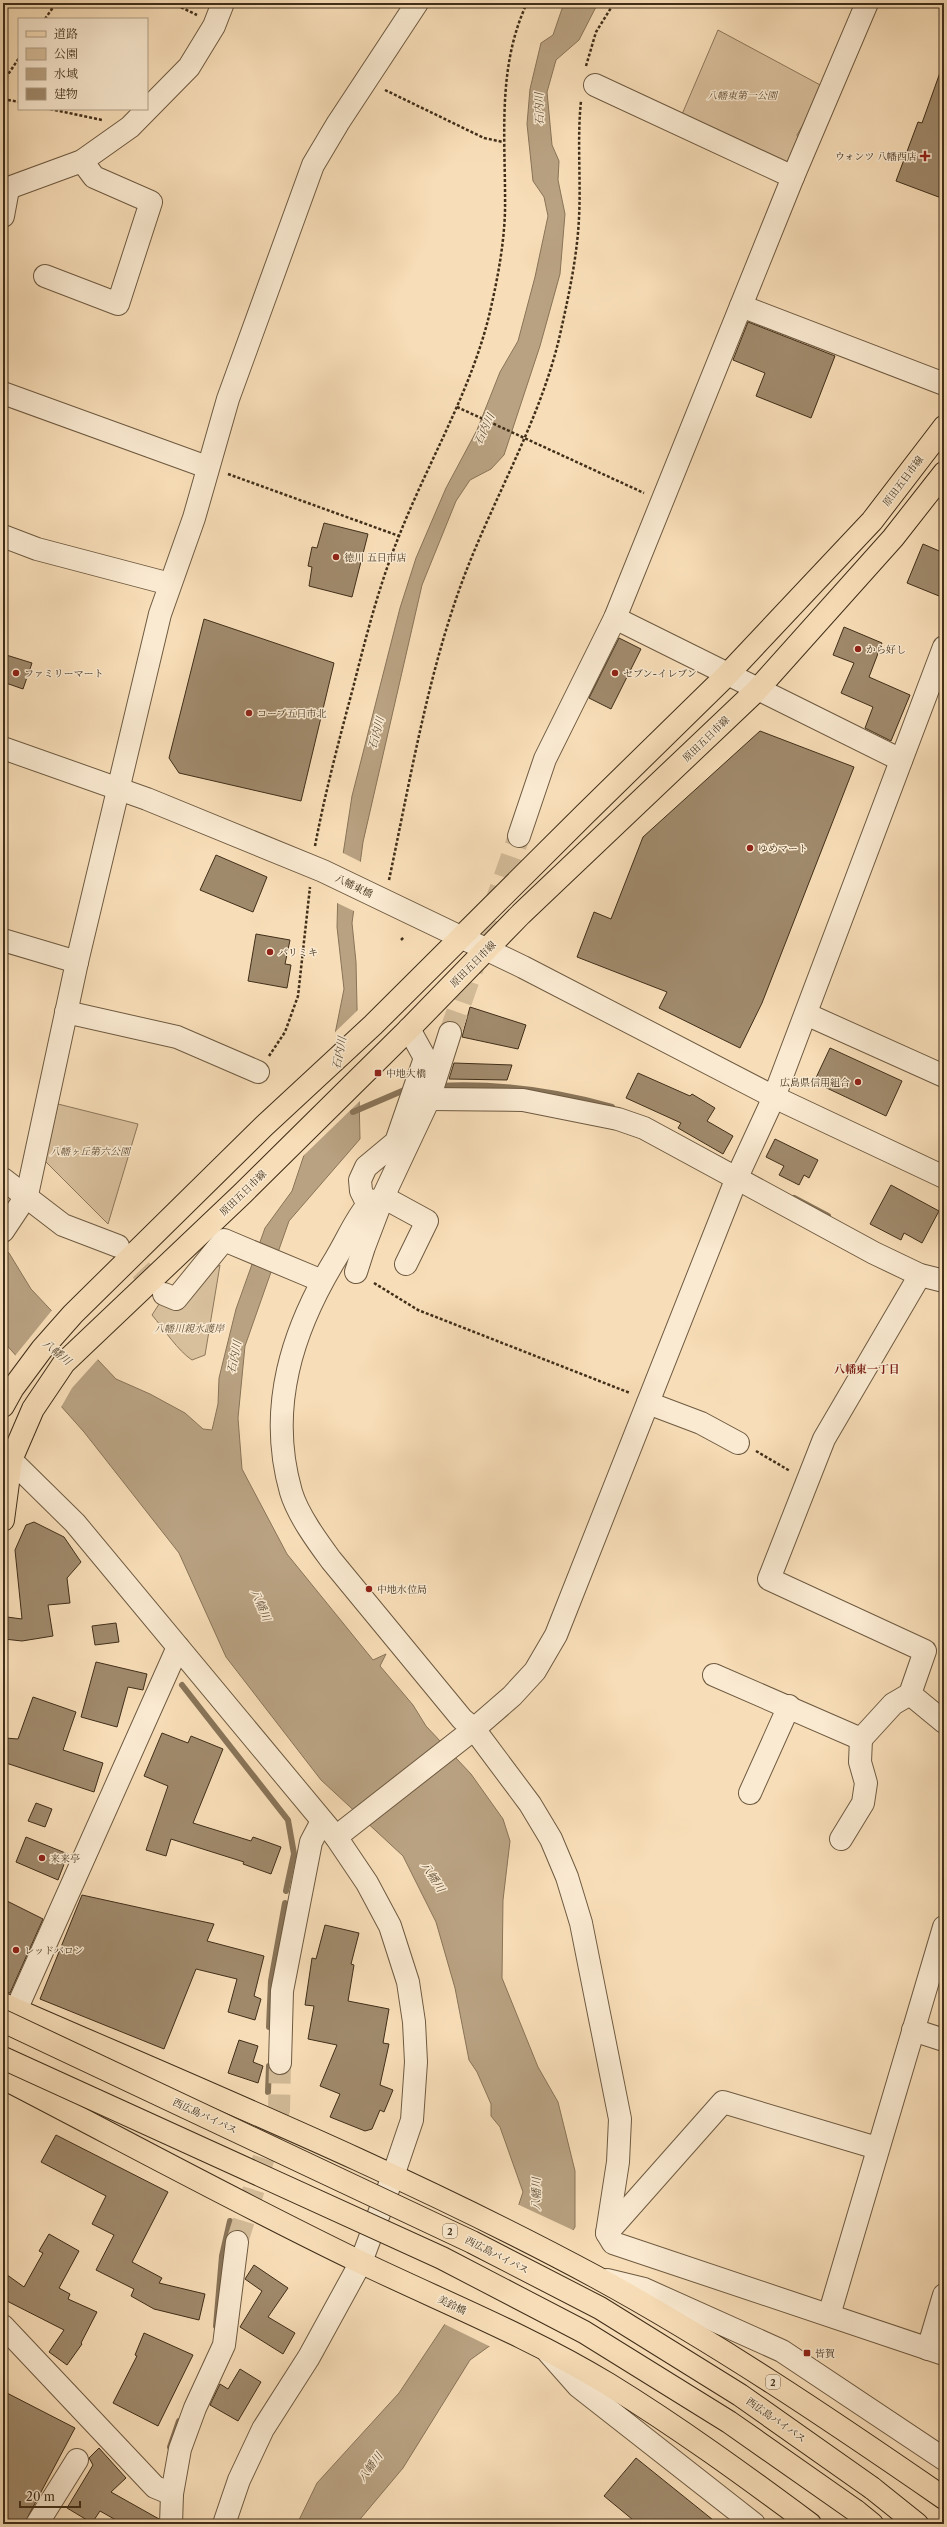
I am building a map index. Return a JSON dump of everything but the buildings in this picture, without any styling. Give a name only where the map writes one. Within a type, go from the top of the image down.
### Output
[{"type":"main road","name":"原田五日市線","points":[[6,1401],[42,1349],[73,1314],[264,1126],[373,1025],[727,675],[872,521],[944,427]]},
{"type":"main road","name":"原田五日市線","points":[[3,1520],[7,1455],[64,1363],[242,1194],[409,1029],[522,914],[757,690],[893,538],[944,473]]},
{"type":"main road","name":"西広島バイパス","points":[[7,2012],[402,2180]]},
{"type":"main road","name":"西広島バイパス","points":[[7,2012],[472,2242],[600,2308],[740,2395],[872,2488],[916,2524]]},
{"type":"main road","points":[[3,2058],[442,2258],[584,2332],[729,2422],[864,2518]]},
{"type":"main road","points":[[7,2083],[365,2263]]},
{"type":"main road","name":"2","points":[[402,2180],[595,2277],[738,2359],[944,2498]]},
{"type":"main road","name":"美鈴橋","points":[[365,2263],[542,2349],[606,2383],[692,2438],[810,2524]]},
{"type":"street","points":[[148,109],[189,67],[214,26],[223,3]]},
{"type":"street","points":[[8,1223],[27,1195],[77,962],[160,614],[194,518],[207,466],[228,399],[306,180],[338,123],[365,80],[418,3]]},
{"type":"street","points":[[519,836],[545,759],[615,618],[793,177],[867,3]]},
{"type":"street","points":[[587,83],[793,177]]},
{"type":"street","points":[[3,216],[5,190],[82,162],[130,127],[147,110]]},
{"type":"street","points":[[45,276],[118,304],[151,202],[94,177],[82,162]]},
{"type":"street","points":[[741,306],[944,384]]},
{"type":"street","points":[[3,393],[207,466]]},
{"type":"street","points":[[3,536],[37,549],[170,584]]},
{"type":"street","points":[[615,618],[757,690],[901,760]]},
{"type":"street","points":[[280,2063],[282,1990],[311,1842],[336,1828],[469,1733],[512,1696],[535,1671],[556,1635],[641,1398],[739,1172],[774,1097],[944,647]]},
{"type":"street","name":"八幡東橋","points":[[3,748],[118,788],[316,868],[387,892],[461,938],[774,1097],[886,1148],[944,1177]]},
{"type":"street","points":[[3,940],[77,962]]},
{"type":"street","points":[[66,1012],[177,1037],[258,1072]]},
{"type":"street","points":[[806,1014],[944,1076]]},
{"type":"street","points":[[406,1264],[428,1221],[376,1201],[361,1191],[360,1180],[366,1167],[396,1142],[424,1089],[425,1058],[409,1029]]},
{"type":"street","points":[[356,1272],[376,1201],[424,1089],[450,1033]]},
{"type":"street","points":[[424,1089],[523,1100],[618,1119],[644,1128],[739,1172],[874,1253],[920,1275],[944,1281]]},
{"type":"street","points":[[3,1179],[27,1195],[63,1225],[118,1246]]},
{"type":"street","points":[[376,1201],[314,1277],[284,1385],[283,1432],[291,1493],[314,1536],[331,1560],[462,1719],[469,1733],[530,1804],[551,1839],[566,1878],[580,1923],[620,2119],[618,2162],[607,2233],[613,2243],[936,2351],[944,2295]]},
{"type":"street","points":[[164,1294],[176,1299],[224,1240],[314,1277]]},
{"type":"street","points":[[841,1839],[864,1803],[866,1783],[860,1762],[861,1739],[893,1704],[910,1694],[925,1651],[769,1579],[824,1438],[920,1275]]},
{"type":"street","points":[[641,1398],[701,1423],[738,1443]]},
{"type":"street","points":[[7,1455],[75,1523],[178,1647],[336,1828],[368,1883],[390,1926],[408,1982],[414,2022],[416,2062],[412,2120],[402,2180],[365,2263],[309,2357],[263,2429],[239,2480],[224,2524]]},
{"type":"street","points":[[7,2012],[178,1647]]},
{"type":"street","points":[[714,1675],[789,1706],[861,1739]]},
{"type":"street","points":[[910,1694],[944,1722]]},
{"type":"street","points":[[750,1793],[789,1706]]},
{"type":"street","points":[[832,2305],[877,2148],[944,1927]]},
{"type":"street","points":[[913,2030],[944,2040]]},
{"type":"street","points":[[607,2233],[723,2102],[877,2148]]},
{"type":"street","points":[[172,2524],[172,2494],[180,2450],[195,2408],[224,2345],[237,2242]]},
{"type":"street","points":[[595,2277],[644,2289],[782,2351],[944,2459]]},
{"type":"street","points":[[3,2326],[155,2487],[172,2494]]},
{"type":"street","points":[[542,2349],[578,2386],[754,2524]]},
{"type":"street","points":[[37,2524],[77,2460]]},
{"type":"path","points":[[46,18],[56,3]]},
{"type":"path","points":[[172,3],[206,19],[214,26]]},
{"type":"path","points":[[258,1072],[285,1032],[298,996],[325,793],[370,623],[399,536],[457,407],[483,338],[497,280],[505,212],[503,142],[507,71],[527,3]]},
{"type":"path","points":[[387,892],[439,652],[459,591],[540,400],[558,340],[576,254],[587,83],[596,32],[614,3]]},
{"type":"path","points":[[3,82],[18,60]]},
{"type":"path","points":[[365,80],[484,138],[503,142]]},
{"type":"path","points":[[3,99],[18,102]]},
{"type":"path","points":[[54,110],[130,127]]},
{"type":"path","points":[[457,407],[521,435],[662,502]]},
{"type":"path","points":[[207,466],[399,536]]},
{"type":"path","points":[[401,940],[404,937]]},
{"type":"path","points":[[356,1272],[418,1310],[641,1398]]},
{"type":"path","points":[[738,1443],[742,1442],[807,1481]]},
{"type":"green space","name":"八幡東第一公園","points":[[718,30],[824,87],[811,119],[804,123],[797,135],[800,145],[790,168],[680,119]]},
{"type":"green space","name":"八幡ヶ丘第六公園","points":[[58,1104],[138,1124],[108,1224],[45,1161]]},
{"type":"green space","name":"八幡川親水護岸","points":[[220,1265],[205,1355],[192,1360],[176,1345],[152,1315],[161,1301],[182,1309],[208,1273]]},
{"type":"water","points":[[564,3],[598,3],[579,40],[556,60],[547,92],[552,145],[559,161],[558,180],[565,214],[560,274],[540,346],[504,455],[491,469],[470,480],[456,501],[422,585],[363,842],[352,923],[356,962],[360,1139],[289,1221],[245,1346],[238,1418],[242,1469],[287,1554],[373,1660],[386,1654],[380,1666],[413,1705],[426,1726],[471,1774],[503,1819],[510,1841],[503,1900],[502,1978],[538,2067],[558,2102],[575,2171],[575,2227],[495,2342],[470,2360],[403,2468],[356,2524],[297,2524],[317,2483],[399,2393],[513,2222],[523,2192],[500,2127],[491,2116],[491,2104],[477,2072],[469,2060],[455,1988],[436,1922],[403,1856],[321,1780],[226,1657],[179,1553],[84,1432],[3,1341],[3,1249],[9,1253],[31,1289],[116,1379],[150,1394],[185,1413],[203,1429],[212,1430],[218,1404],[219,1378],[236,1309],[265,1228],[292,1191],[321,1104],[344,989],[337,927],[338,887],[352,796],[400,608],[416,558],[446,488],[477,430],[500,372],[518,341],[535,277],[548,216],[544,197],[533,181],[527,124],[530,89],[541,43],[553,35]]},
{"type":"pier","points":[[341,852],[363,863],[356,912],[335,902]]},
{"type":"pier","points":[[359,1009],[361,1100],[300,1159],[319,1103],[333,1034]]},
{"type":"pier","points":[[53,1309],[99,1358],[72,1388],[60,1409],[14,1357]]},
{"type":"pier","points":[[517,2204],[575,2231],[497,2343],[491,2347],[442,2323],[511,2221]]},
{"type":"waterway","points":[[438,1086],[460,1085],[526,1089],[591,1101],[612,1107]]},
{"type":"waterway","points":[[353,1112],[409,1088]]},
{"type":"waterway","points":[[794,1198],[828,1216]]},
{"type":"waterway","points":[[182,1685],[288,1820],[294,1854],[286,1891]]},
{"type":"waterway","points":[[269,2027],[271,1981],[285,1903]]},
{"type":"waterway","points":[[268,2092],[269,2066]]},
{"type":"waterway","points":[[216,2326],[222,2256],[230,2221]]},
{"type":"waterway","points":[[170,2447],[179,2421]]},
{"type":"tunnel","points":[[450,1033],[519,836]]},
{"type":"tunnel","points":[[118,1246],[164,1294]]},
{"type":"tunnel","points":[[237,2242],[279,2110],[280,2063]]},
{"type":"place","name":"ウォンツ 八幡西店","points":[[925,156]]},
{"type":"place","name":"徳川 五日市店","points":[[336,557]]},
{"type":"place","name":"から好し","points":[[858,649]]},
{"type":"place","name":"ファミリーマート","points":[[16,673]]},
{"type":"place","name":"セブン-イレブン","points":[[615,673]]},
{"type":"place","name":"コープ五日市北","points":[[249,713]]},
{"type":"place","name":"ゆめマート","points":[[750,848]]},
{"type":"place","name":"パリミキ","points":[[270,952]]},
{"type":"place","name":"中地大橋","points":[[378,1073]]},
{"type":"place","name":"広島県信用組合","points":[[858,1082]]},
{"type":"place","name":"中地水位局","points":[[369,1589]]},
{"type":"place","name":"来来亭","points":[[42,1858]]},
{"type":"place","name":"レッドバロン","points":[[16,1950]]},
{"type":"place","name":"皆賀","points":[[807,2353]]},
{"type":"district","name":"八幡東一丁目","points":[[867,1369]]},
{"type":"water label","name":"石内川","points":[[539,109]]},
{"type":"water label","name":"石内川","points":[[484,429]]},
{"type":"water label","name":"石内川","points":[[376,733]]},
{"type":"water label","name":"石内川","points":[[339,1053]]},
{"type":"water label","name":"八幡川","points":[[57,1352]]},
{"type":"water label","name":"石内川","points":[[234,1357]]},
{"type":"water label","name":"八幡川","points":[[261,1605]]},
{"type":"water label","name":"八幡川","points":[[433,1877]]},
{"type":"water label","name":"八幡川","points":[[536,2194]]},
{"type":"water label","name":"八幡川","points":[[370,2467]]}]
